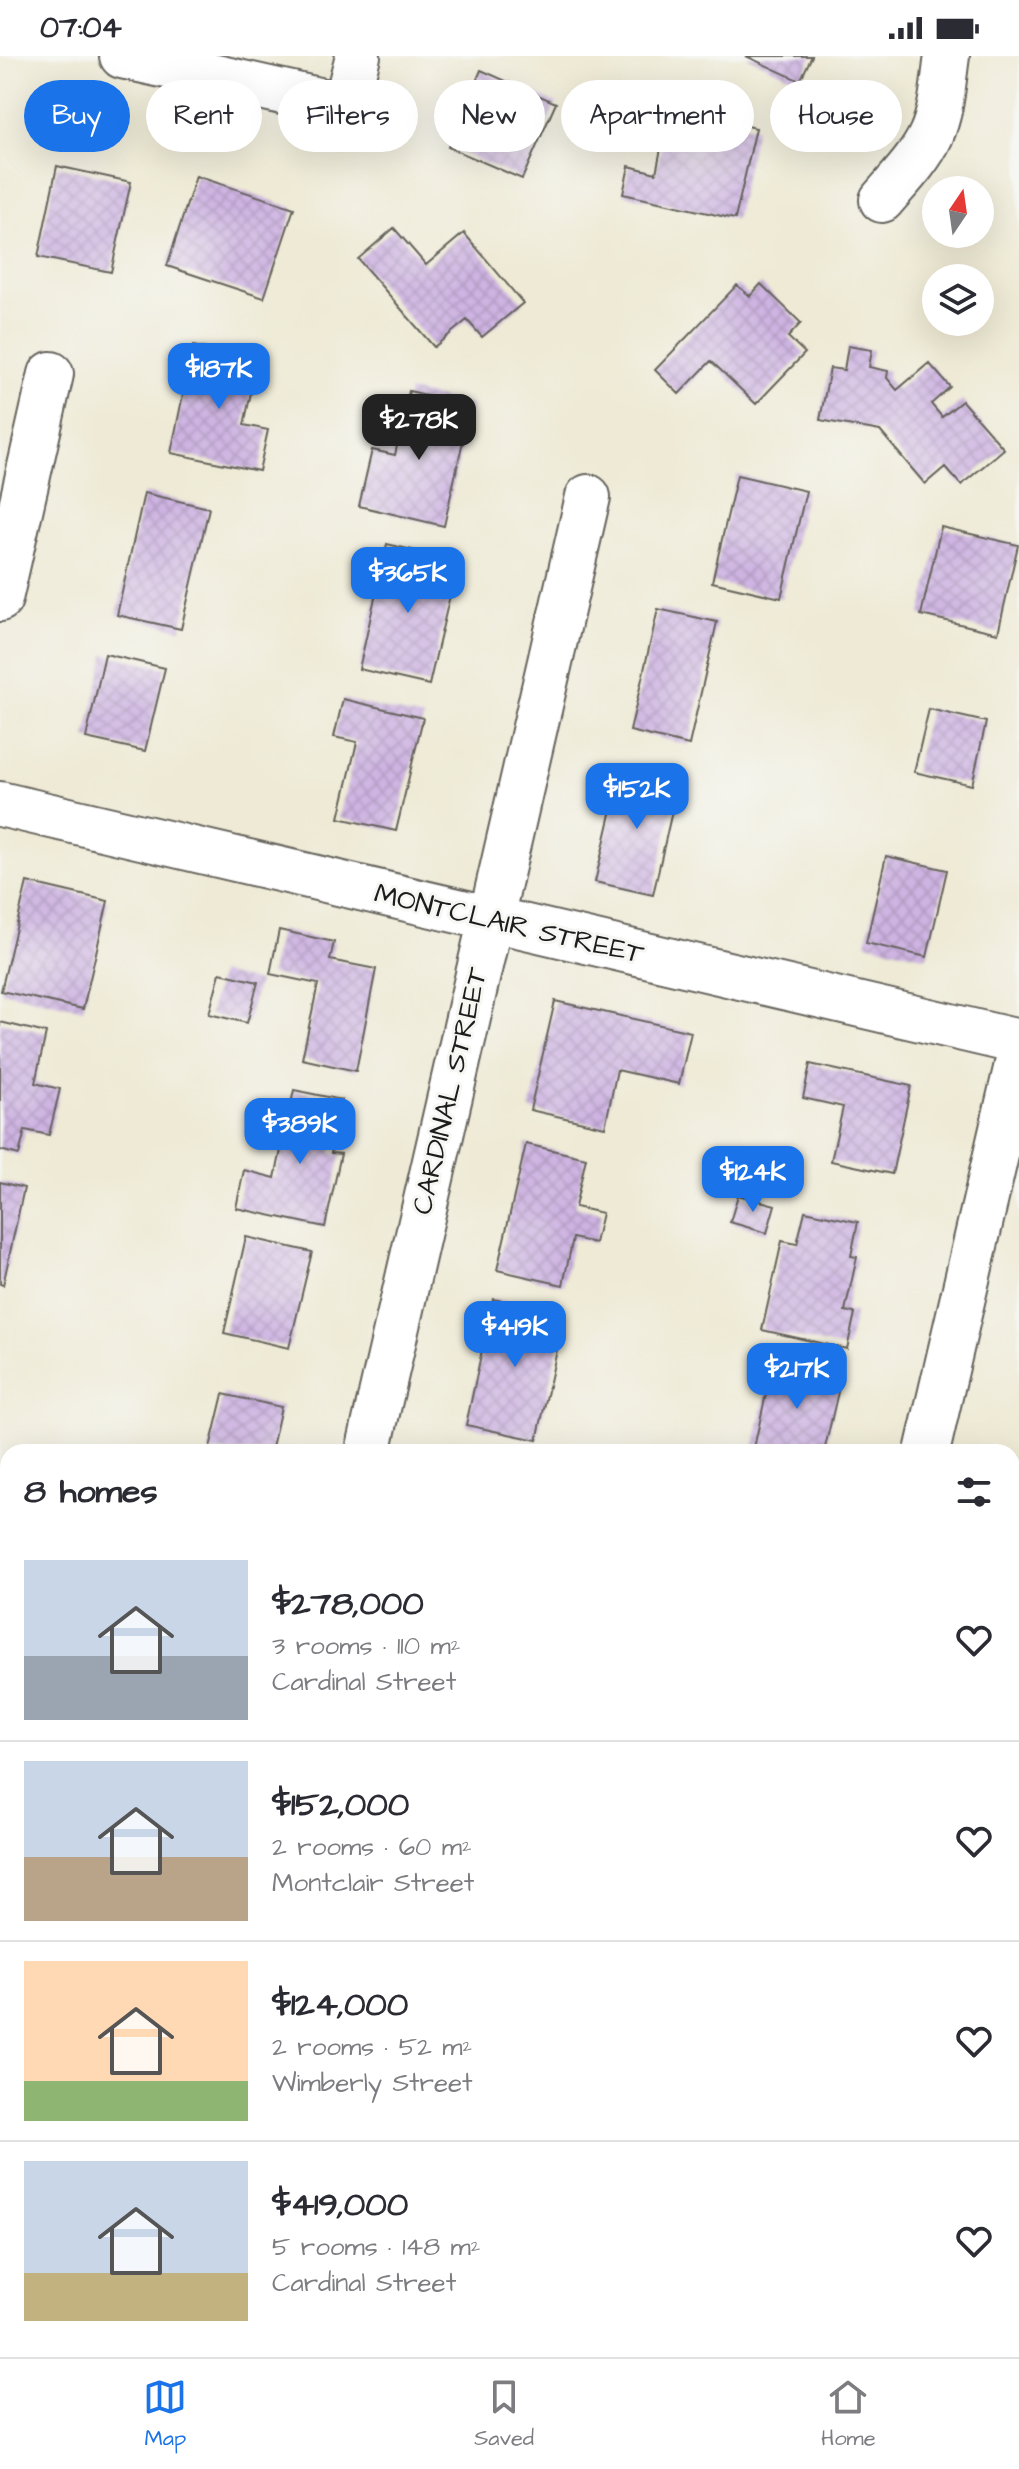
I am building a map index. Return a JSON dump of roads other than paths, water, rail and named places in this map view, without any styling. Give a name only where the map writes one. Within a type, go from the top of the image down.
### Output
[{"type":"street","points":[[122,56],[345,106],[358,56]]},
{"type":"street","points":[[882,200],[930,137],[941,103],[947,56]]},
{"type":"street","points":[[0,599],[51,374]]},
{"type":"street","name":"CARDINAL STREET","points":[[376,1444],[489,920],[588,497]]},
{"type":"street","name":"MONTCLAIR STREET","points":[[0,804],[1019,1042]]},
{"type":"street","points":[[929,1444],[1019,1056]]}]
